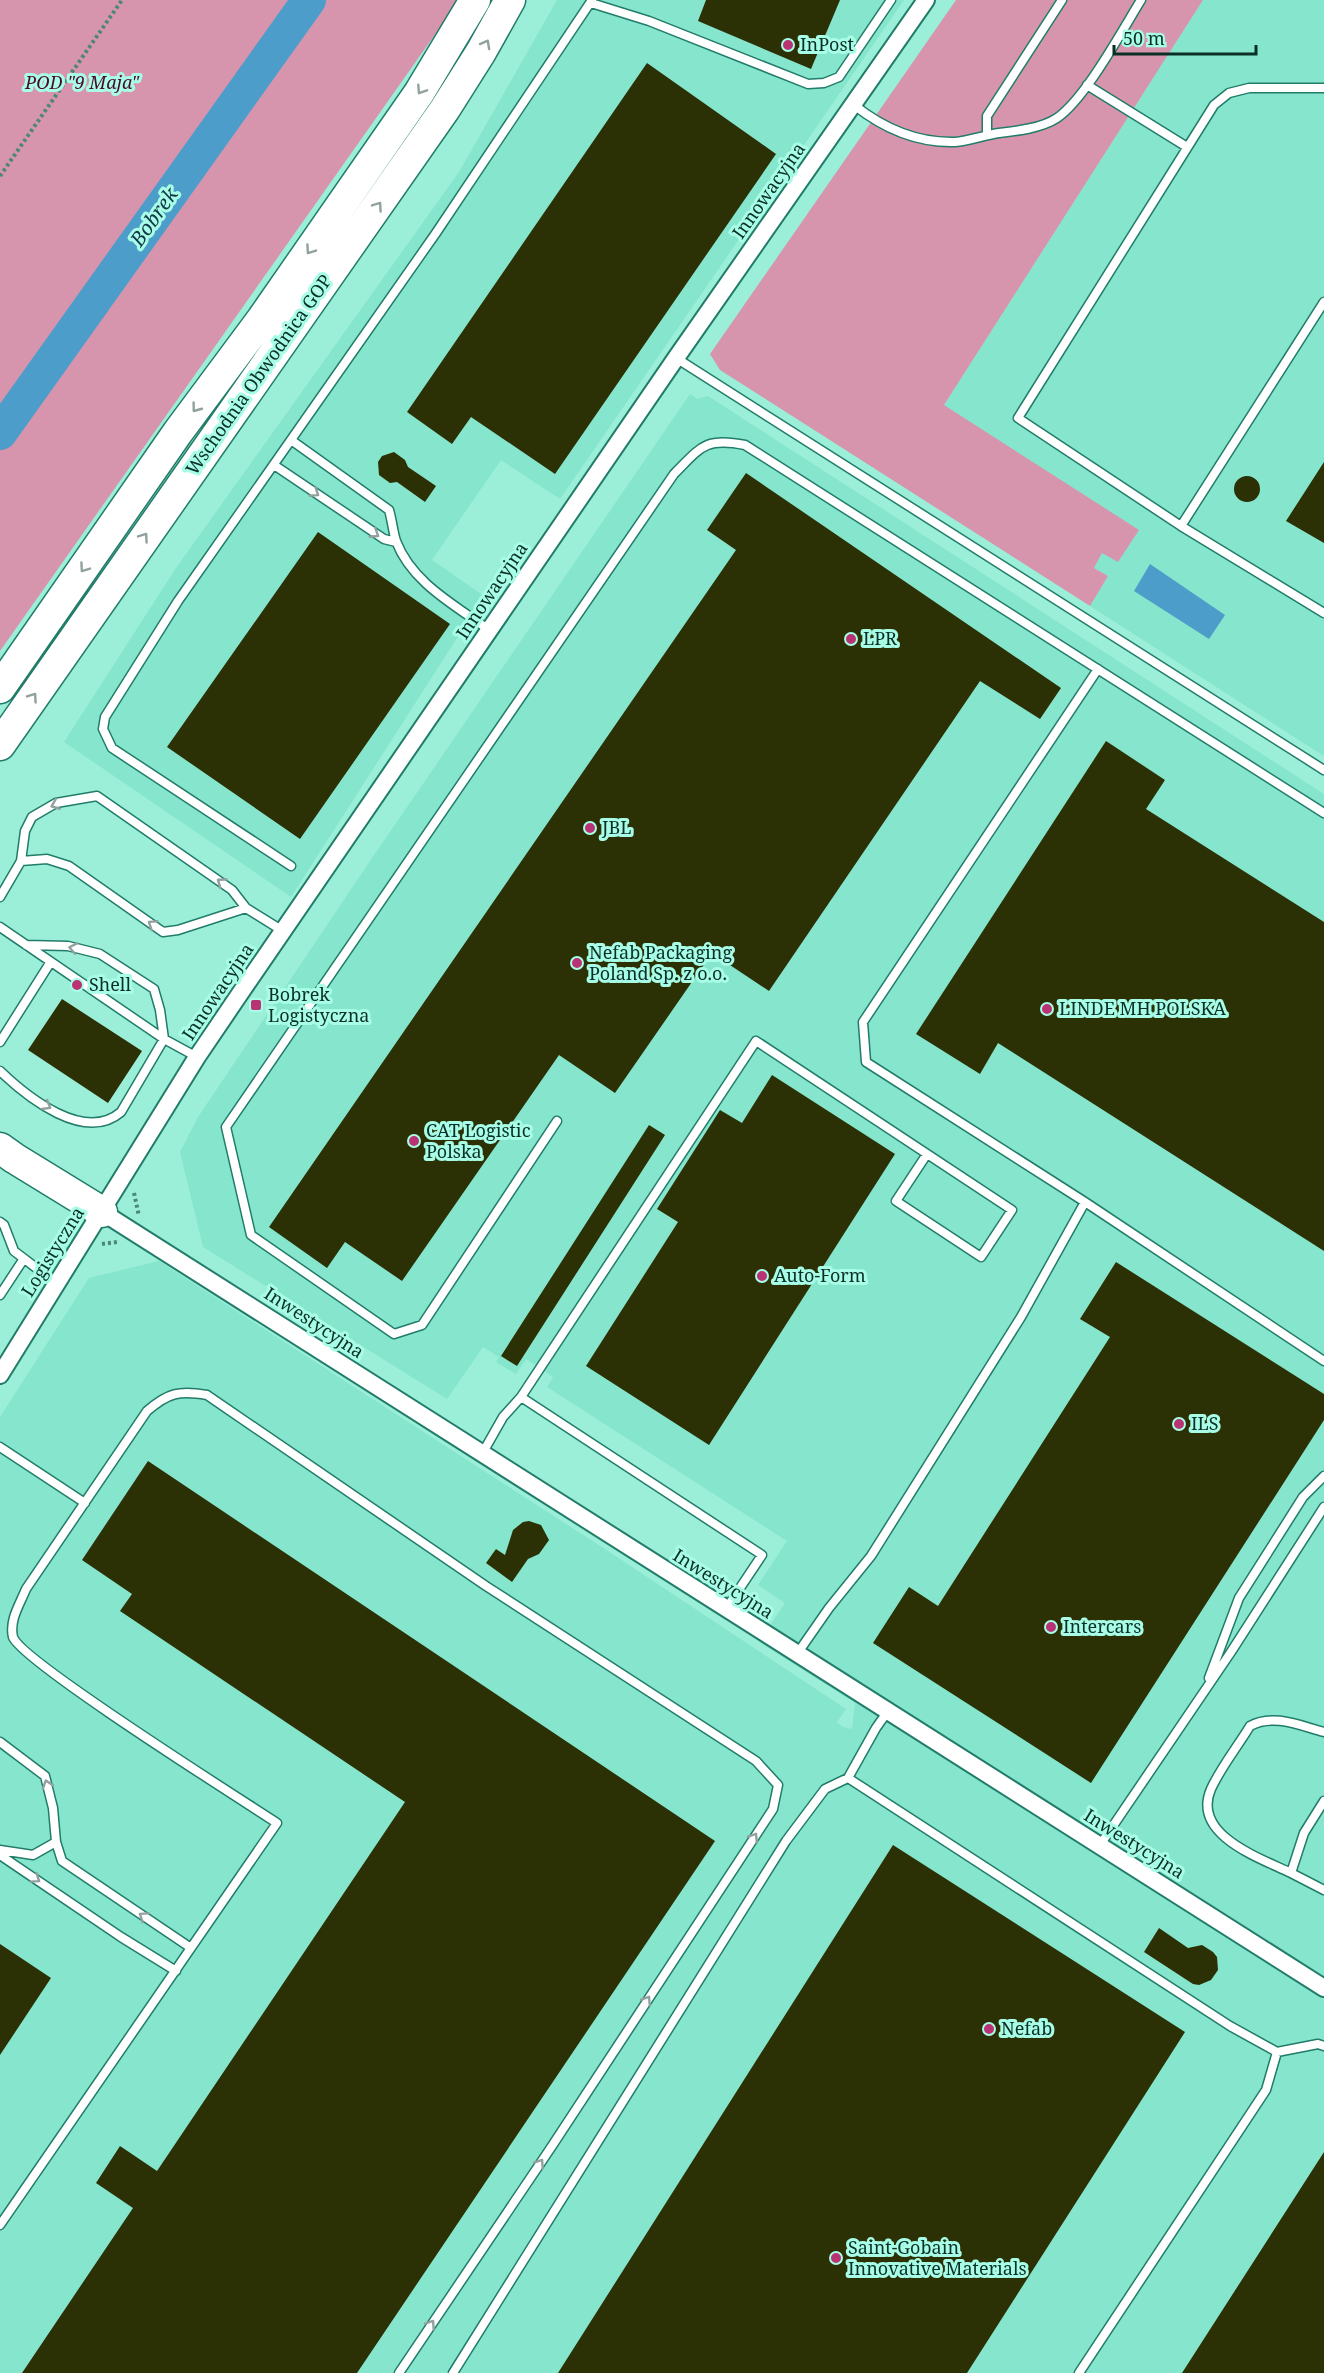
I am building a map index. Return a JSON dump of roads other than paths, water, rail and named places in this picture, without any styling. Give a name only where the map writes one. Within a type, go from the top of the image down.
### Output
[{"type":"highway","name":"Wschodnia Obwodnica GOP","points":[[0,688],[178,432],[262,319],[419,93],[475,0]]},
{"type":"highway","name":"Wschodnia Obwodnica GOP","points":[[0,745],[445,109],[510,0]]},
{"type":"highway","points":[[5,1153],[102,1212]]},
{"type":"street","name":"Innowacyjna","points":[[102,1212],[197,1058],[283,931],[676,358],[927,0]]},
{"type":"street","name":"Logistyczna","points":[[0,1375],[102,1212]]},
{"type":"street","name":"Inwestycyjna","points":[[102,1212],[1324,1988]]},
{"type":"lane","points":[[291,866],[112,748],[103,729],[105,717],[166,620],[366,330],[436,233],[591,1],[649,21],[808,84],[824,83],[839,77],[891,0]]},
{"type":"lane","points":[[987,135],[987,116],[1062,0]]},
{"type":"lane","points":[[854,105],[867,115],[903,134],[928,141],[957,142],[1032,127],[1056,119],[1074,102],[1087,85],[1142,0]]},
{"type":"lane","points":[[1087,85],[1187,147]]},
{"type":"lane","points":[[1324,88],[1249,88],[1229,93],[1214,105],[1018,418],[1181,526],[1324,613]]},
{"type":"lane","points":[[1181,526],[1324,302]]},
{"type":"lane","points":[[676,358],[1324,770]]},
{"type":"lane","points":[[291,440],[389,510],[396,542],[426,584],[489,630]]},
{"type":"lane","points":[[557,1121],[422,1325],[394,1334],[250,1235],[226,1127],[674,474],[702,446],[724,441],[745,445],[1324,813]]},
{"type":"lane","points":[[274,465],[384,539],[396,542]]},
{"type":"lane","points":[[1098,669],[863,1022],[866,1062],[1085,1202],[1324,1360]]},
{"type":"lane","points":[[0,897],[21,861],[25,831],[32,817],[56,803],[97,796],[232,890],[246,908],[283,931]]},
{"type":"lane","points":[[21,861],[47,860],[69,866],[163,932],[178,930],[246,908]]},
{"type":"lane","points":[[0,927],[164,1039],[197,1058]]},
{"type":"lane","points":[[0,1071],[18,1089],[67,1118],[86,1124],[111,1120],[122,1112],[164,1039],[154,989],[100,954],[68,946],[26,945]]},
{"type":"lane","points":[[0,1042],[50,963]]},
{"type":"lane","points":[[482,1454],[503,1417],[521,1397],[756,1041],[1012,1210],[981,1257],[896,1201],[927,1154]]},
{"type":"lane","points":[[797,1654],[829,1608],[871,1556],[1021,1317],[1085,1202]]},
{"type":"lane","points":[[0,1222],[4,1225],[14,1251],[56,1283]]},
{"type":"lane","points":[[0,1294],[24,1260]]},
{"type":"lane","points":[[0,2225],[277,1823],[69,1685],[24,1650],[14,1638],[13,1619],[26,1589],[147,1411],[163,1397],[189,1392],[207,1395],[486,1586],[756,1761],[778,1785],[773,1809],[552,2146],[399,2373]]},
{"type":"lane","points":[[521,1397],[762,1555],[726,1609]]},
{"type":"lane","points":[[0,1447],[85,1503]]},
{"type":"lane","points":[[1204,1690],[1239,1598],[1303,1497],[1324,1476]]},
{"type":"lane","points":[[1100,1845],[1231,1652],[1324,1507]]},
{"type":"lane","points":[[453,2373],[786,1842],[825,1789],[849,1778],[876,1728],[888,1711]]},
{"type":"lane","points":[[1324,1732],[1281,1721],[1259,1721],[1250,1726],[1211,1790],[1208,1804],[1209,1817],[1214,1827],[1234,1844],[1324,1890]]},
{"type":"lane","points":[[0,1742],[45,1776],[53,1808],[56,1842],[62,1861],[191,1948]]},
{"type":"lane","points":[[849,1778],[1230,2026],[1277,2052],[1318,2044],[1324,2046]]},
{"type":"lane","points":[[1291,1873],[1304,1833],[1324,1801]]},
{"type":"lane","points":[[0,1850],[33,1855],[56,1842]]},
{"type":"lane","points":[[0,1855],[176,1971]]},
{"type":"lane","points":[[1079,2373],[1266,2090],[1277,2052]]},
{"type":"water","points":[[1150,564],[1225,615],[1209,639],[1134,591]]},
{"type":"waterway","name":"Bobrek","points":[[0,433],[309,0]]},
{"type":"place","name":"InPost","points":[[788,45]]},
{"type":"place","name":"LPR","points":[[851,639]]},
{"type":"place","name":"JBL","points":[[590,828]]},
{"type":"place","name":"Nefab Packaging Poland Sp. z o.o.","points":[[577,963]]},
{"type":"place","name":"Shell","points":[[77,985]]},
{"type":"place","name":"Bobrek Logistyczna","points":[[256,1005]]},
{"type":"place","name":"LINDE MH POLSKA","points":[[1047,1009]]},
{"type":"place","name":"CAT Logistic Polska","points":[[414,1141]]},
{"type":"place","name":"Auto-Form","points":[[762,1276]]},
{"type":"place","name":"ILS","points":[[1179,1424]]},
{"type":"place","name":"Intercars","points":[[1051,1627]]},
{"type":"place","name":"Nefab","points":[[989,2029]]},
{"type":"place","name":"Saint-Gobain Innovative Materials","points":[[836,2258]]},
{"type":"park label","name":"POD \"9 Maja\"","points":[[82,83]]}]
